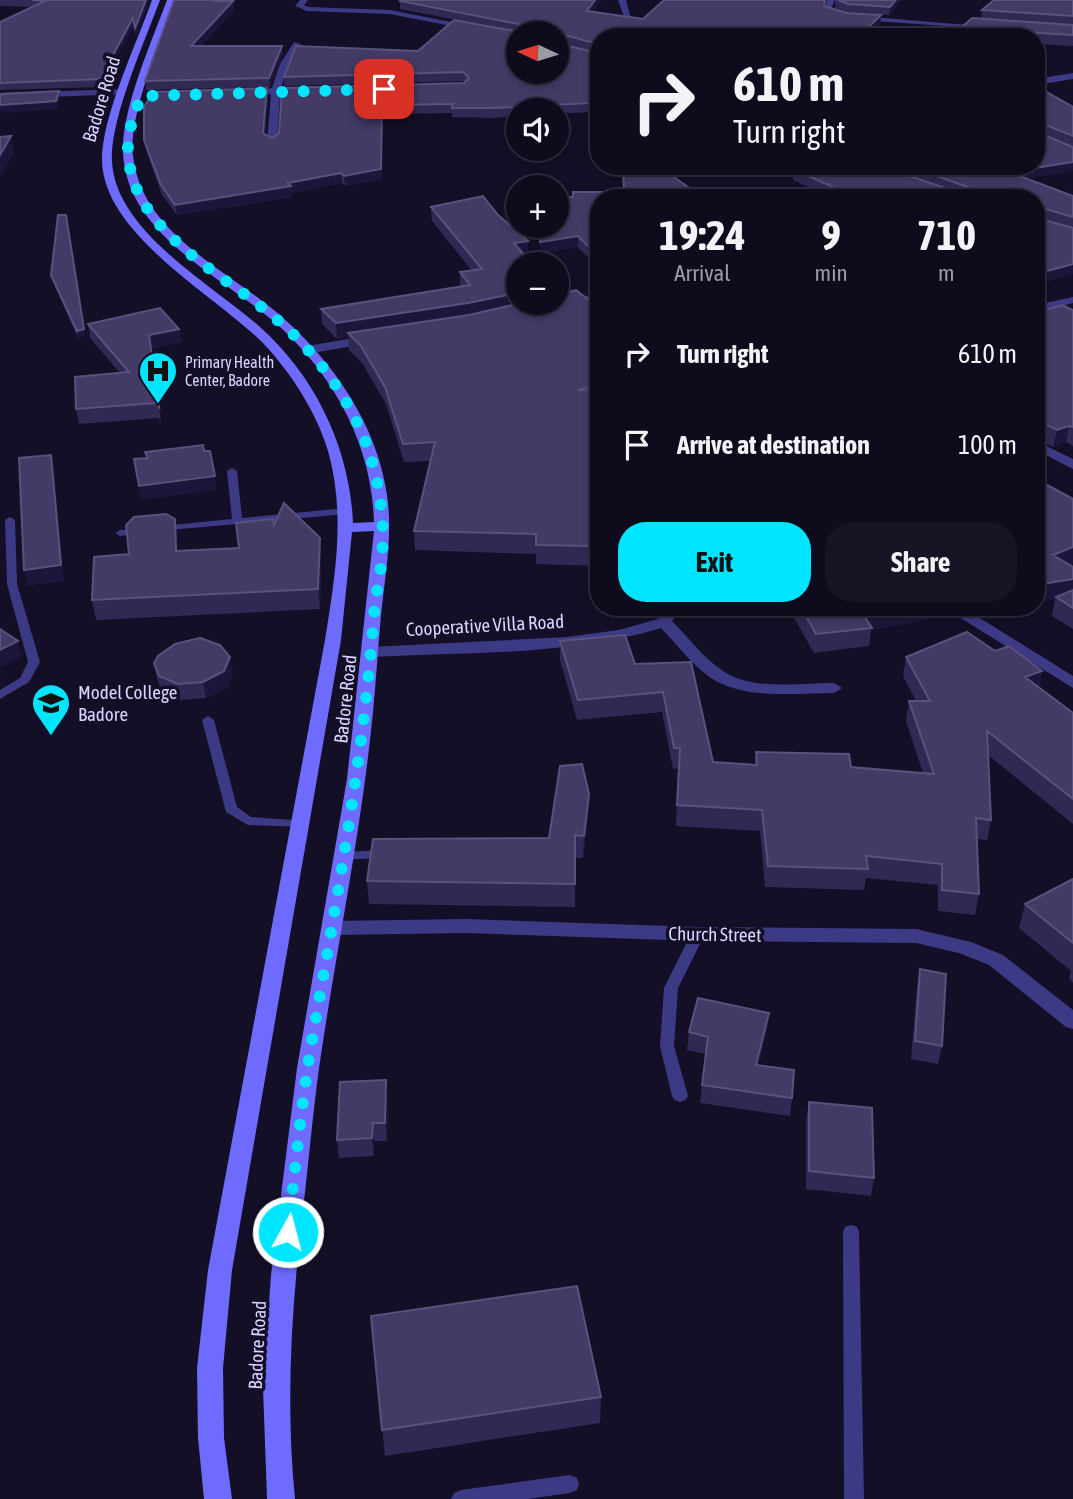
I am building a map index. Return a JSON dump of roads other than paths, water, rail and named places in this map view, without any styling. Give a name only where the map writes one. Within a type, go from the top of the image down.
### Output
[{"type":"main road","name":"Badore Road","points":[[156,0],[106,146],[108,171],[115,194],[126,212],[157,248],[257,331],[291,371],[334,449],[346,519],[333,640],[220,1270],[210,1368],[211,1438],[218,1499]]},
{"type":"main road","name":"Badore Road","points":[[172,0],[147,96],[129,133],[128,150],[139,189],[148,207],[181,245],[276,318],[344,395],[357,423],[380,493],[381,564],[362,744],[310,1055],[278,1308],[275,1414],[281,1499]]},
{"type":"main road","points":[[346,519],[381,526]]},
{"type":"street","points":[[304,0],[299,6],[307,9],[390,12],[506,35]]},
{"type":"street","points":[[622,0],[628,17]]},
{"type":"street","points":[[831,0],[827,10],[846,17],[1000,28]]},
{"type":"street","points":[[272,143],[271,118],[279,90],[282,63],[297,44]]},
{"type":"street","points":[[1045,81],[1073,76]]},
{"type":"street","points":[[240,92],[318,90]]},
{"type":"street","points":[[0,96],[124,91]]},
{"type":"street","points":[[569,303],[590,298]]},
{"type":"street","points":[[1045,307],[1073,300]]},
{"type":"street","points":[[307,350],[384,338]]},
{"type":"street","points":[[1045,450],[1073,465]]},
{"type":"street","points":[[668,616],[664,622],[711,668],[727,679],[776,686],[834,688]]},
{"type":"street","points":[[965,616],[1073,683]]},
{"type":"street","name":"Cooperative Villa Road","points":[[371,652],[567,642],[636,632],[664,622]]},
{"type":"street","name":"Church Street","points":[[332,928],[466,926],[698,934],[916,936],[939,940],[996,960],[1073,1021]]},
{"type":"lane","points":[[232,471],[237,521]]},
{"type":"lane","points":[[120,533],[237,521],[346,519]]},
{"type":"lane","points":[[0,695],[24,680],[34,662],[12,584],[10,520]]},
{"type":"lane","points":[[208,720],[231,809],[248,821],[302,824]]},
{"type":"lane","points":[[344,856],[399,853]]},
{"type":"lane","points":[[680,1096],[667,1046],[671,988],[698,934]]},
{"type":"lane","points":[[851,1232],[854,1499]]},
{"type":"lane","points":[[461,1499],[570,1484]]},
{"type":"place","name":"Primary Health Center, Badore","points":[[158,405]]},
{"type":"place","name":"Model College Badore","points":[[51,737]]}]
